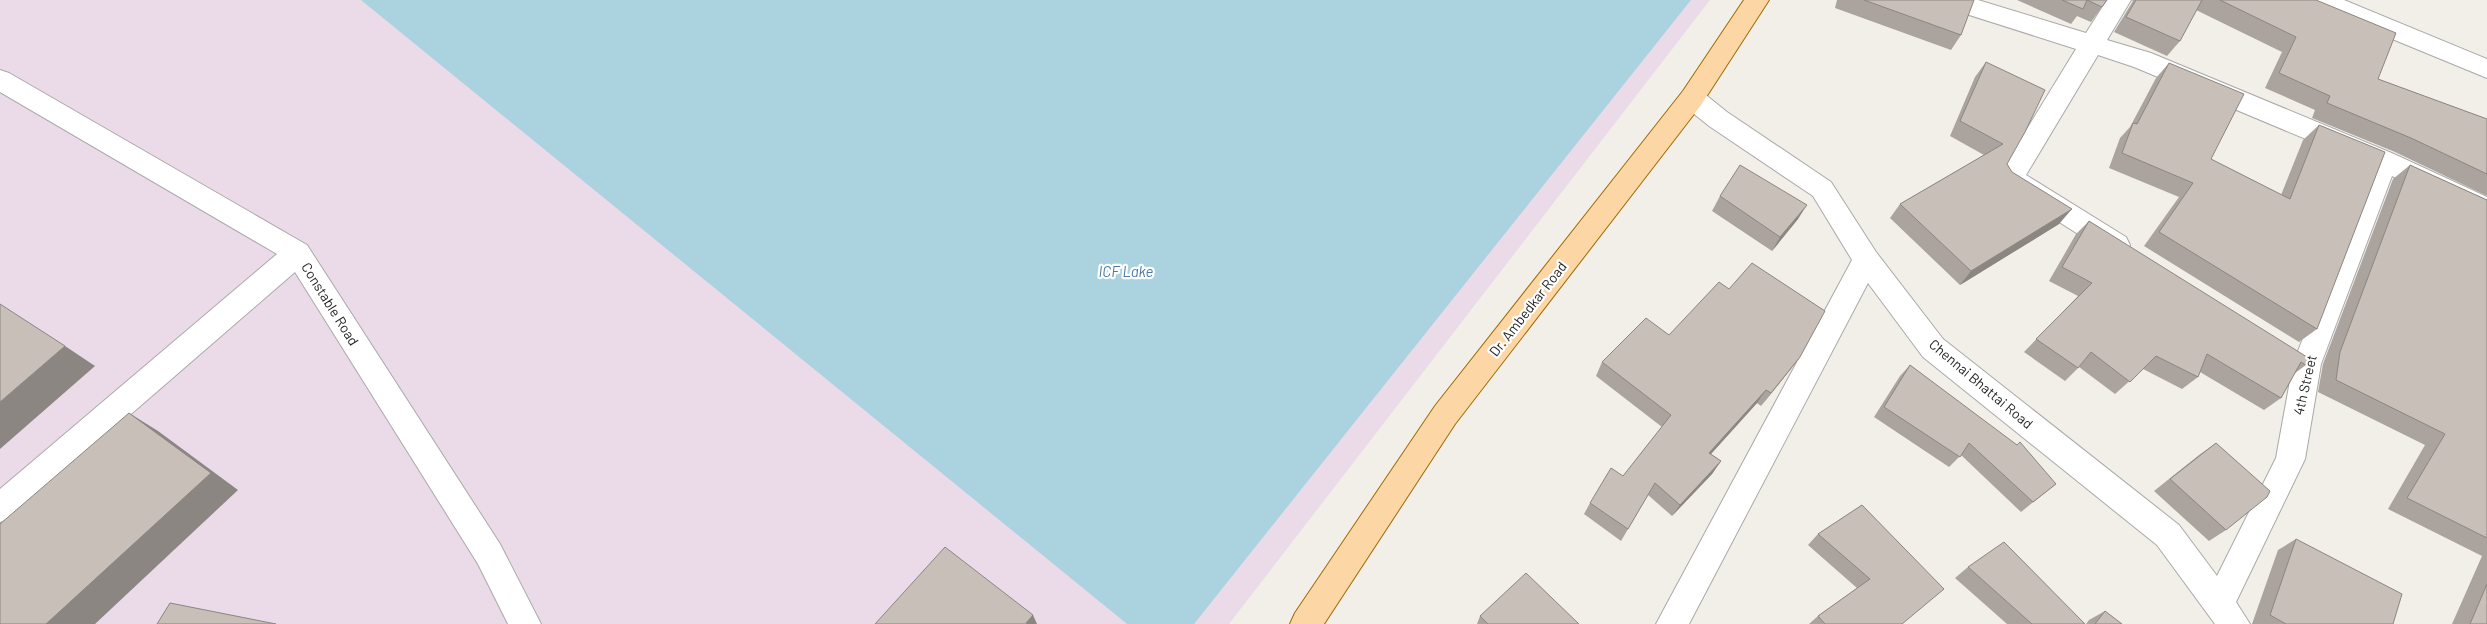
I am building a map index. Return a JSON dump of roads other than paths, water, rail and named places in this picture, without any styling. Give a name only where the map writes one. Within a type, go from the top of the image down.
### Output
[{"type":"main road","name":"Dr. Ambedkar Road","points":[[1306,624],[1445,415],[1692,98],[1757,0]]},
{"type":"street","points":[[1949,0],[2142,60],[2385,161],[2487,209]]},
{"type":"street","points":[[2119,0],[2010,178],[2134,256]]},
{"type":"street","points":[[2320,0],[2487,69]]},
{"type":"street","name":"Constable Road","points":[[0,80],[298,253],[489,554],[525,624]]},
{"type":"street","name":"Chennai Bhattai Road","points":[[1692,98],[1718,119],[1822,189],[1866,260],[1933,348],[2168,535],[2227,614]]},
{"type":"street","name":"4th Street","points":[[2227,614],[2290,459],[2307,364],[2385,161]]},
{"type":"street","points":[[0,508],[298,253]]},
{"type":"street","points":[[1672,624],[1866,260]]},
{"type":"street","points":[[2282,349],[2307,364]]},
{"type":"water","name":"ICF Lake","points":[[361,0],[1691,0],[1194,624],[1127,624]]}]
